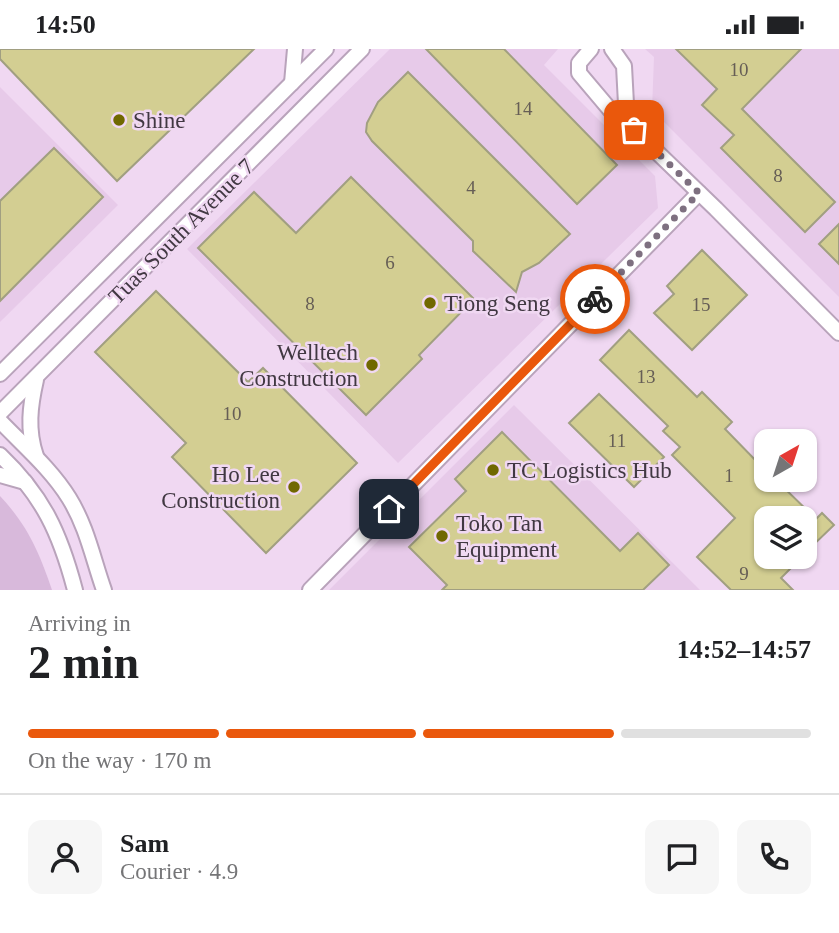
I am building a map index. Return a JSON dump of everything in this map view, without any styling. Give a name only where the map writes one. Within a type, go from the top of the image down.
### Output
[{"type":"street","points":[[292,83],[295,49]]},
{"type":"street","name":"Tuas South Avenue 7","points":[[0,374],[326,49]]},
{"type":"street","name":"Tuas South Avenue 7","points":[[0,412],[36,379],[362,49]]},
{"type":"street","points":[[591,49],[579,63],[579,73],[617,118],[634,130],[839,333]]},
{"type":"street","points":[[612,49],[624,66],[626,104],[634,130]]},
{"type":"street","points":[[310,590],[699,193]]},
{"type":"street","points":[[0,363],[16,359]]},
{"type":"street","points":[[36,379],[30,426],[37,460]]},
{"type":"street","points":[[0,422],[52,473],[70,499],[89,539],[104,590]]},
{"type":"street","points":[[0,455],[25,482],[50,517],[75,590]]},
{"type":"street","points":[[0,475],[25,482]]},
{"type":"shaded area","points":[[390,49],[558,49],[544,65],[655,176],[658,208],[398,463],[187,249]]},
{"type":"shaded area","points":[[645,49],[839,49],[839,297],[652,110],[654,57]]},
{"type":"shaded area","points":[[0,87],[118,205],[0,322]]},
{"type":"shaded area","points":[[514,405],[700,590],[329,590]]},
{"type":"shaded area","points":[[0,496],[32,540],[52,590],[0,590]]},
{"type":"building","name":"Shine","points":[[0,49],[254,49],[117,181],[0,59]]},
{"type":"building","points":[[426,49],[504,49],[617,165],[577,204]]},
{"type":"building","points":[[676,49],[801,49],[742,109],[835,202],[805,232],[721,148],[734,135],[702,105],[717,89]]},
{"type":"building","points":[[408,72],[570,234],[539,263],[522,272],[516,292],[473,251],[473,241],[366,132],[367,123],[378,102]]},
{"type":"building","points":[[54,148],[103,197],[0,301],[0,201]]},
{"type":"building","points":[[351,177],[474,299],[419,355],[422,359],[366,415],[198,248],[254,192],[296,233]]},
{"type":"building","points":[[839,224],[839,264],[819,244]]},
{"type":"building","points":[[702,250],[747,295],[692,350],[654,313],[674,294],[667,286]]},
{"type":"building","points":[[156,291],[248,382],[263,368],[357,463],[266,553],[172,457],[186,443],[95,352]]},
{"type":"building","points":[[629,330],[697,397],[702,392],[732,422],[725,429],[754,459],[754,492],[788,492],[803,506],[754,506],[754,569],[790,569],[781,578],[793,590],[731,590],[697,557],[735,518],[672,455],[680,447],[663,431],[668,426],[600,360]]},
{"type":"building","points":[[599,394],[664,457],[634,487],[569,423]]},
{"type":"building","points":[[502,432],[620,551],[638,533],[669,565],[643,590],[442,590],[447,585],[409,547],[466,491],[455,479]]},
{"type":"building","points":[[822,513],[834,525],[817,541],[817,518]]},
{"type":"way so far","points":[[595,299],[699,193],[634,130]]},
{"type":"place","name":"Shine","points":[[119,120]]},
{"type":"place","name":"Tiong Seng","points":[[430,303]]},
{"type":"place","name":"Welltech Construction","points":[[372,365]]},
{"type":"place","name":"TC Logistics Hub","points":[[493,470]]},
{"type":"place","name":"Ho Lee Construction","points":[[294,487]]},
{"type":"place","name":"Toko Tan Equipment","points":[[442,536]]},
{"type":"route","points":[[389,509],[595,299]]}]
